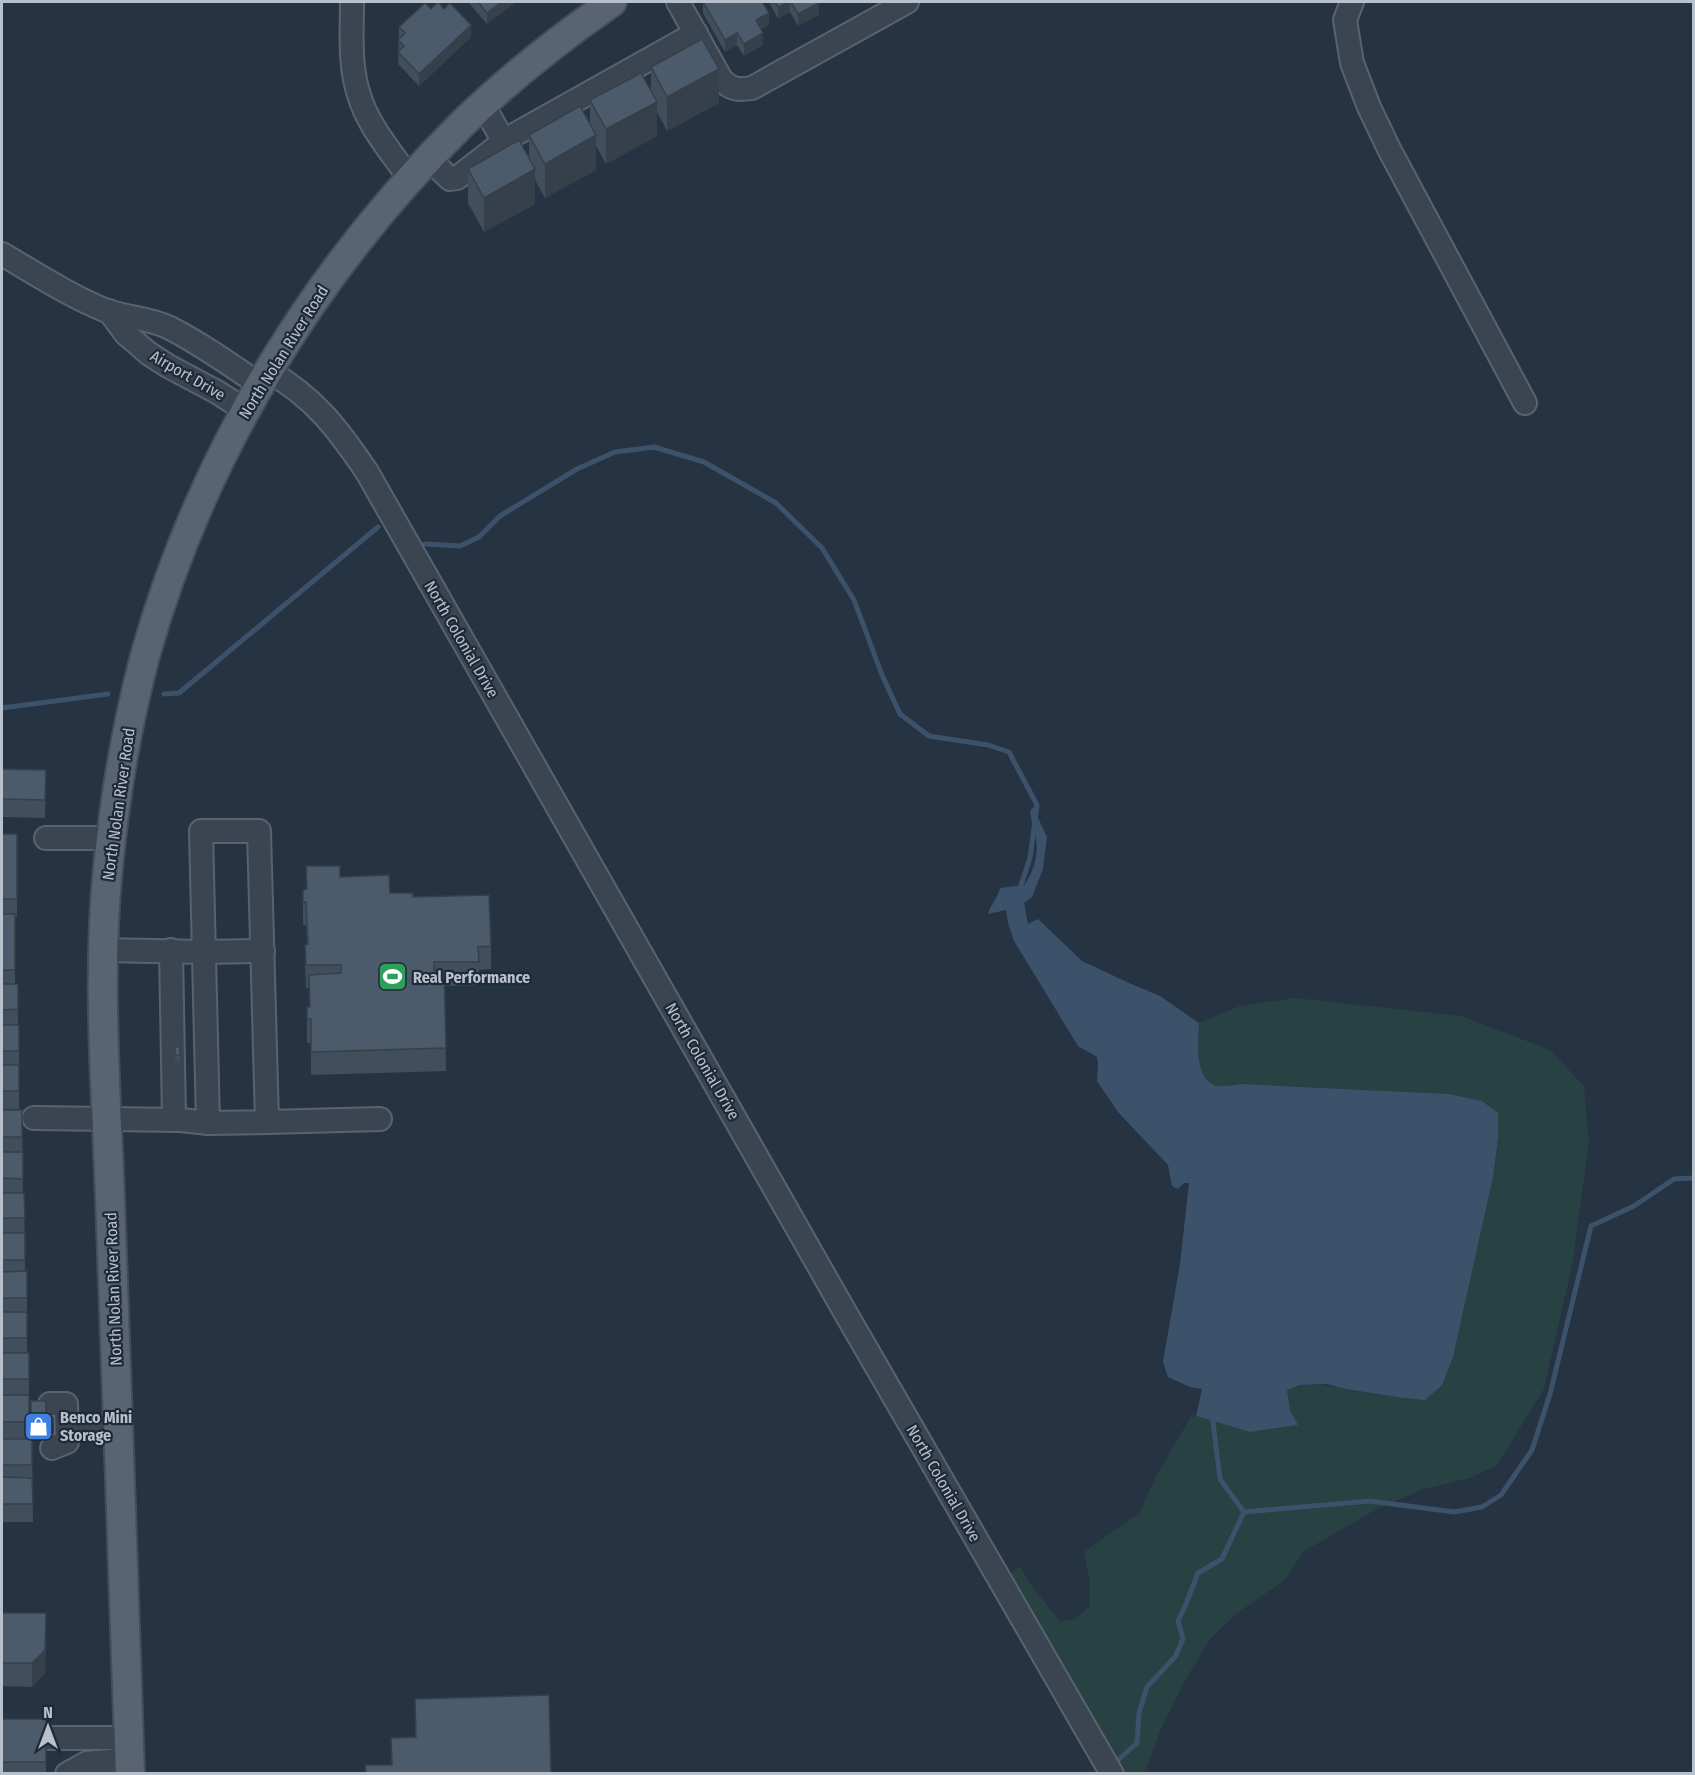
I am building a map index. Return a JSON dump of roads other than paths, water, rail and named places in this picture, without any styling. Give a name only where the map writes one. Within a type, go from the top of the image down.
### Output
[{"type":"main road","name":"North Nolan River Road","points":[[130,1757],[117,1427],[103,950],[111,838],[126,745],[146,654],[170,581],[199,505],[228,441],[264,378],[339,266],[410,179],[483,105],[558,42],[612,2]]},
{"type":"street","points":[[353,2],[352,62],[359,96],[373,127],[410,179]]},
{"type":"street","points":[[678,2],[721,79],[733,89],[752,88],[907,2]]},
{"type":"street","points":[[1352,2],[1345,20],[1352,63],[1369,108],[1525,403]]},
{"type":"street","points":[[429,159],[450,179],[457,178],[507,139],[696,33]]},
{"type":"street","points":[[483,105],[499,134],[507,139]]},
{"type":"street","name":"Airport Drive","points":[[2,254],[55,286],[109,311],[150,320],[168,327],[213,354],[264,378]]},
{"type":"street","name":"Airport Drive","points":[[109,311],[126,334],[148,353],[218,392],[245,410]]},
{"type":"street","name":"North Colonial Drive","points":[[264,378],[304,394],[350,446],[367,472],[851,1323],[1112,1773]]},
{"type":"street","points":[[208,1123],[201,831],[259,831],[267,1122]]},
{"type":"street","points":[[46,838],[111,838]]},
{"type":"street","points":[[103,950],[263,951]]},
{"type":"street","points":[[171,950],[174,1120]]},
{"type":"street","points":[[38,1118],[174,1120],[208,1123],[380,1119]]},
{"type":"street","points":[[50,1404],[66,1404],[68,1442],[52,1448]]},
{"type":"street","points":[[67,1429],[117,1427]]},
{"type":"street","points":[[2,1738],[130,1757]]},
{"type":"street","points":[[68,1773],[87,1763],[130,1757]]},
{"type":"water","points":[[1033,807],[1047,837],[1043,869],[1032,897],[1024,903],[1028,924],[1038,919],[1082,961],[1160,996],[1199,1023],[1199,1059],[1201,1069],[1210,1083],[1218,1086],[1241,1084],[1449,1094],[1482,1101],[1498,1113],[1498,1137],[1493,1177],[1453,1357],[1442,1385],[1425,1400],[1345,1389],[1327,1384],[1300,1385],[1287,1390],[1290,1410],[1298,1425],[1250,1432],[1196,1416],[1202,1389],[1190,1387],[1168,1377],[1163,1362],[1180,1264],[1189,1183],[1184,1183],[1178,1189],[1172,1186],[1168,1165],[1118,1112],[1097,1081],[1097,1057],[1078,1046],[1014,941],[1006,910],[988,914],[1000,888],[1024,885],[1033,870],[1037,845],[1030,811]]},
{"type":"waterway","points":[[425,544],[460,546],[479,537],[500,516],[577,469],[615,452],[654,447],[704,462],[776,503],[822,548],[854,600],[882,675],[900,714],[929,736],[988,745],[1009,752],[1037,805],[1030,858],[1019,891]]},
{"type":"waterway","points":[[164,694],[179,693],[378,527]]},
{"type":"waterway","points":[[2,708],[108,694]]},
{"type":"waterway","points":[[1118,1760],[1137,1743],[1139,1713],[1147,1687],[1175,1657],[1183,1639],[1178,1621],[1198,1573],[1222,1559],[1244,1512],[1370,1501],[1454,1512],[1482,1507],[1501,1495],[1532,1450],[1550,1394],[1591,1226],[1634,1206],[1674,1179],[1694,1178]]},
{"type":"waterway","points":[[1212,1414],[1220,1479],[1244,1512]]},
{"type":"place","name":"Real Performance","points":[[392,977]]},
{"type":"place","name":"Benco Mini Storage","points":[[39,1426]]}]
